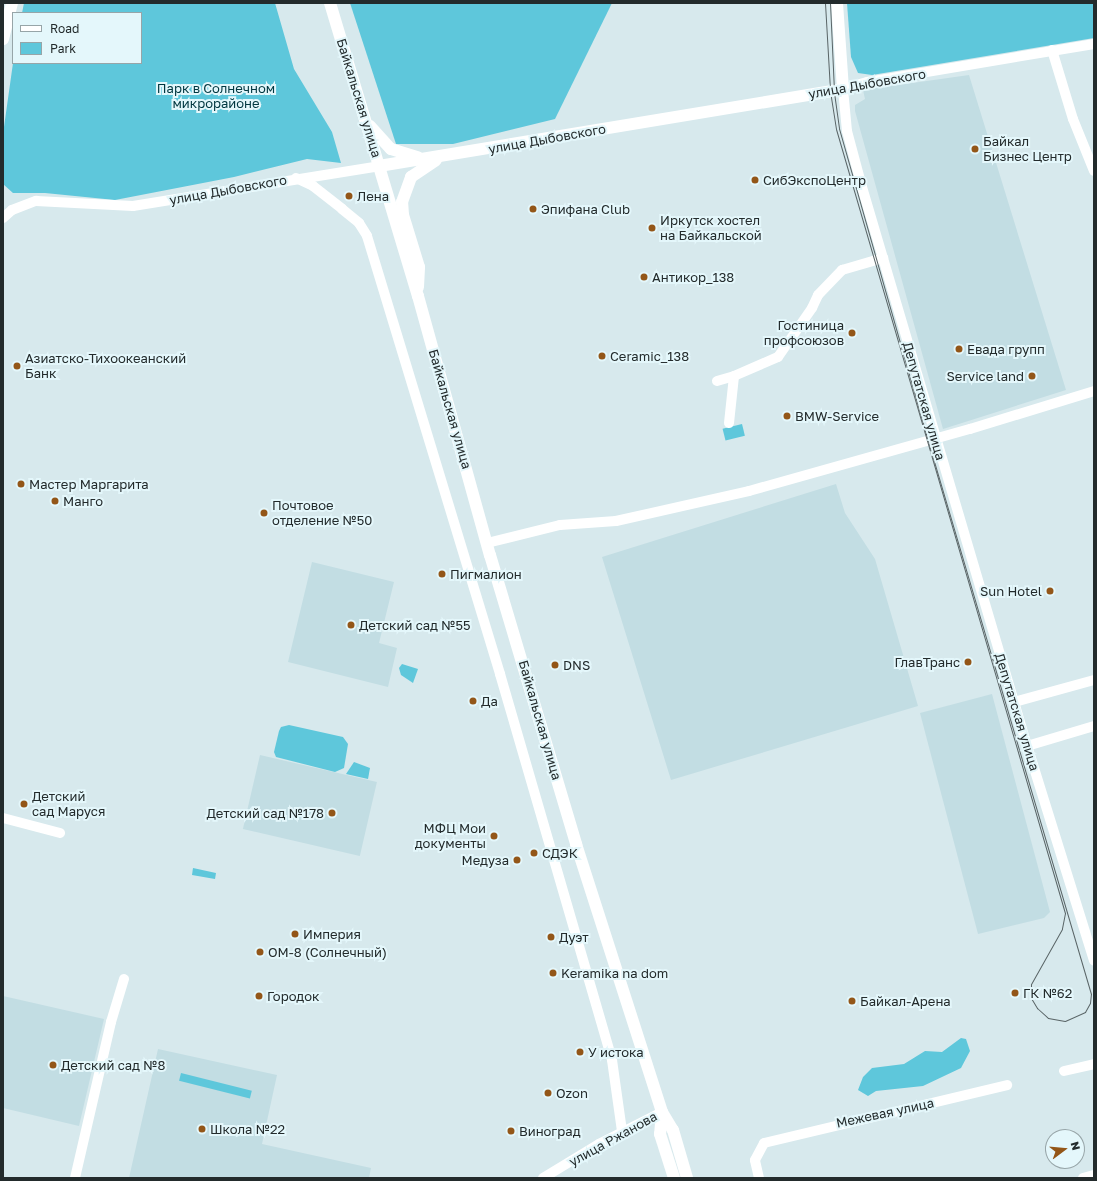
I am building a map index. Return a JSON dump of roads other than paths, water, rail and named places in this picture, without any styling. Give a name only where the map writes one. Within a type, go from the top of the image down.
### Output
[{"type":"main road","points":[[3,39],[12,3]]},
{"type":"main road","name":"Байкальская улица","points":[[330,3],[418,296],[487,542],[576,844],[662,1112]]},
{"type":"main road","name":"Депутатская улица","points":[[837,3],[843,90]]},
{"type":"main road","name":"улица Дыбовского","points":[[379,166],[843,90]]},
{"type":"main road","points":[[366,121],[391,149],[435,158]]},
{"type":"main road","points":[[418,296],[419,266],[402,202],[411,177],[435,158]]},
{"type":"main road","points":[[662,1112],[660,1134],[674,1178]]},
{"type":"main road","points":[[662,1112],[673,1130],[687,1178]]},
{"type":"street","name":"улица Дыбовского","points":[[843,90],[867,82],[1094,44]]},
{"type":"street","points":[[1052,50],[1073,119],[1094,171]]},
{"type":"street","name":"Депутатская улица","points":[[843,90],[847,131],[935,439],[1027,746],[1094,961]]},
{"type":"street","name":"улица Дыбовского","points":[[3,218],[12,210],[36,201],[133,206],[296,178],[379,166]]},
{"type":"street","points":[[296,178],[313,186],[342,209],[359,224],[367,236],[500,674],[612,1060],[622,1131]]},
{"type":"street","points":[[716,381],[734,376],[778,357],[812,308],[818,295],[842,270],[883,258]]},
{"type":"street","points":[[729,423],[734,376]]},
{"type":"street","points":[[487,542],[560,525],[622,520],[749,492],[935,439],[1094,390]]},
{"type":"street","points":[[1014,702],[1094,680]]},
{"type":"street","points":[[1027,746],[1094,726]]},
{"type":"street","points":[[3,818],[60,833]]},
{"type":"street","points":[[75,1178],[110,1022],[124,979]]},
{"type":"street","points":[[1064,1071],[1094,1064]]},
{"type":"street","name":"Межевая улица","points":[[759,1178],[755,1160],[764,1143],[1007,1085]]},
{"type":"street","name":"улица Ржанова","points":[[543,1178],[622,1131],[662,1112]]},
{"type":"street","points":[[1083,1178],[1094,1176]]},
{"type":"tram line","points":[[825,3],[830,91],[836,129],[1065,913],[1062,929],[1031,984],[1031,998],[1037,1008],[1048,1018],[1065,1021],[1085,1012],[1090,1003],[1091,994],[928,441],[839,128],[834,91],[830,3]]},
{"type":"place","name":"Байкал Бизнес Центр","points":[[975,149]]},
{"type":"place","name":"СибЭкспоЦентр","points":[[755,180]]},
{"type":"place","name":"Лена","points":[[349,196]]},
{"type":"place","name":"Эпифана Club","points":[[533,209]]},
{"type":"place","name":"Иркутск хостел на Байкальской","points":[[652,228]]},
{"type":"place","name":"Антикор_138","points":[[644,277]]},
{"type":"place","name":"Гостиница профсоюзов","points":[[852,333]]},
{"type":"place","name":"Евада групп","points":[[959,349]]},
{"type":"place","name":"Сeramic_138","points":[[602,356]]},
{"type":"place","name":"Азиатско-Тихоокеанский Банк","points":[[17,366]]},
{"type":"place","name":"Service land","points":[[1032,376]]},
{"type":"place","name":"BMW-Service","points":[[787,416]]},
{"type":"place","name":"Мастер Маргарита","points":[[21,484]]},
{"type":"place","name":"Манго","points":[[55,501]]},
{"type":"place","name":"Почтовое отделение №50","points":[[264,513]]},
{"type":"place","name":"Пигмалион","points":[[442,574]]},
{"type":"place","name":"Sun Hotel","points":[[1050,591]]},
{"type":"place","name":"Детский сад №55","points":[[351,625]]},
{"type":"place","name":"ГлавТранс","points":[[968,662]]},
{"type":"place","name":"DNS","points":[[555,665]]},
{"type":"place","name":"Да","points":[[473,701]]},
{"type":"place","name":"Детский сад Маруся","points":[[24,804]]},
{"type":"place","name":"Детский сад №178","points":[[332,813]]},
{"type":"place","name":"МФЦ Мои документы","points":[[494,836]]},
{"type":"place","name":"СДЭК","points":[[534,853]]},
{"type":"place","name":"Медуза","points":[[517,860]]},
{"type":"place","name":"Империя","points":[[295,934]]},
{"type":"place","name":"Дуэт","points":[[551,937]]},
{"type":"place","name":"ОМ-8 (Солнечный)","points":[[260,952]]},
{"type":"place","name":"Keramika na dom","points":[[553,973]]},
{"type":"place","name":"ГК №62","points":[[1015,993]]},
{"type":"place","name":"Городок","points":[[259,996]]},
{"type":"place","name":"Байкал-Арена","points":[[852,1001]]},
{"type":"place","name":"У истока","points":[[580,1052]]},
{"type":"place","name":"Детский сад №8","points":[[53,1065]]},
{"type":"place","name":"Ozon","points":[[548,1093]]},
{"type":"place","name":"Школа №22","points":[[202,1129]]},
{"type":"place","name":"Виноград","points":[[511,1131]]},
{"type":"park label","name":"Парк в Солнечном микрорайоне","points":[[216,96]]}]
